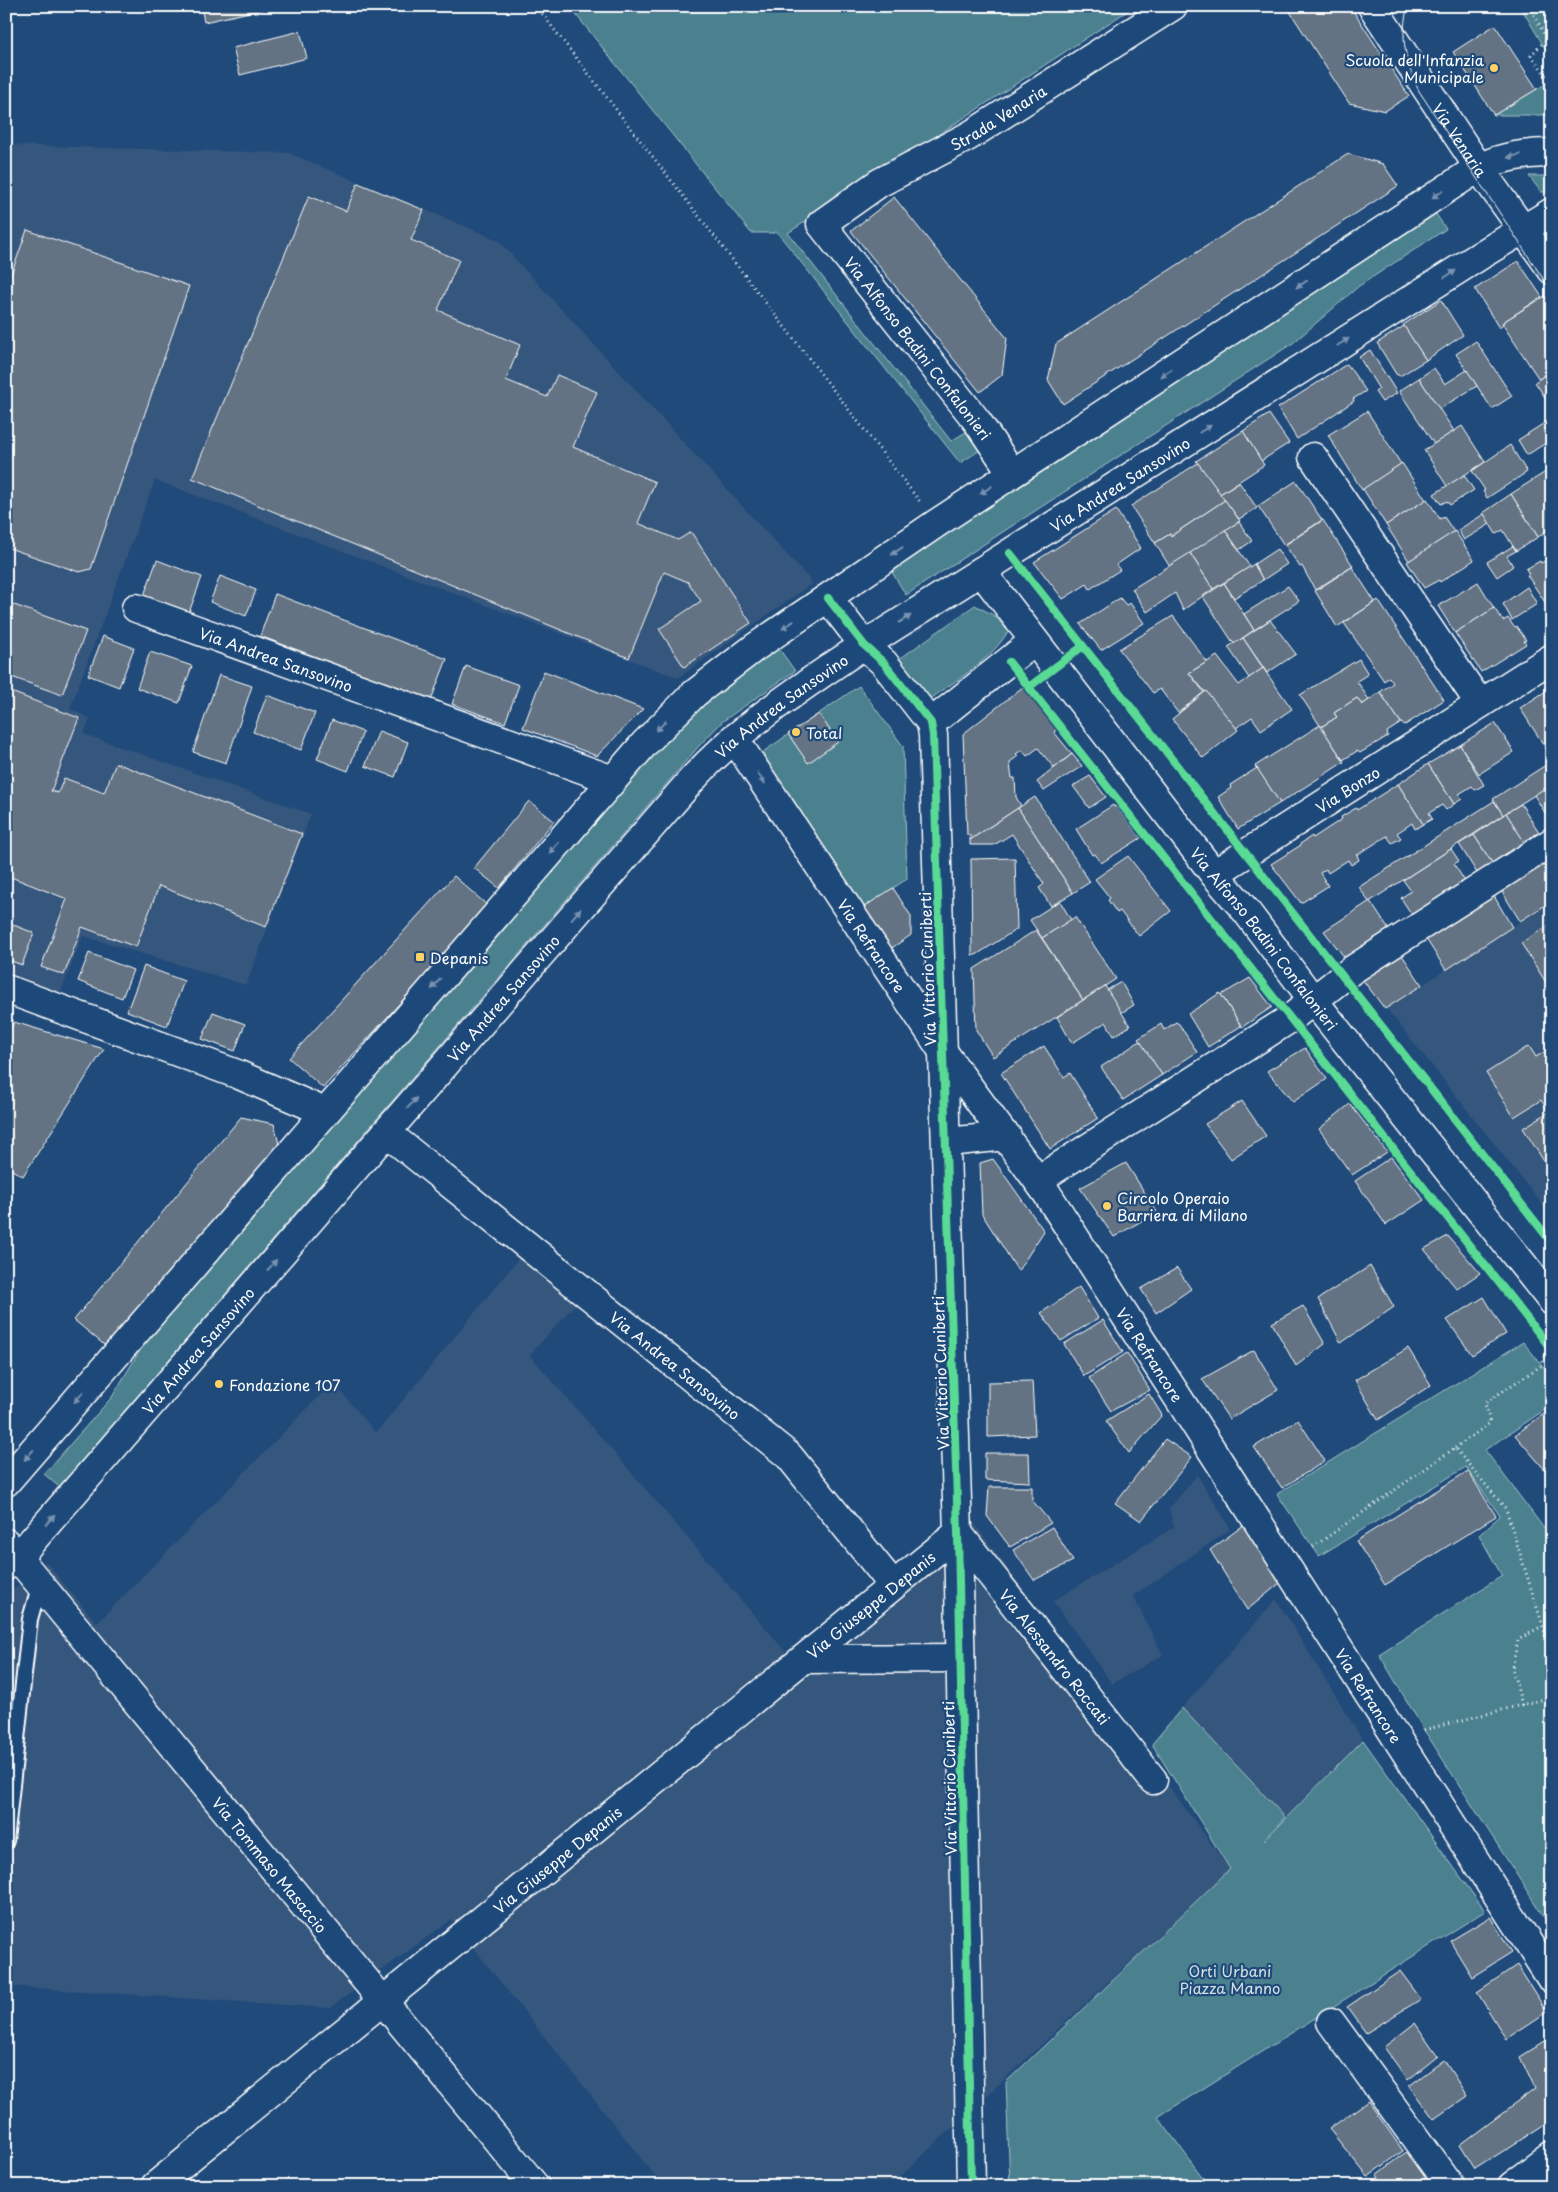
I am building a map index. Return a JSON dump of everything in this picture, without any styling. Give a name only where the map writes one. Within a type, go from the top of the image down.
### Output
[{"type":"street","name":"Strada Venaria","points":[[821,224],[879,184],[969,136],[1172,6]]},
{"type":"street","name":"Via Venaria","points":[[1372,6],[1479,168],[1552,270]]},
{"type":"street","points":[[6,1482],[656,731],[709,682],[754,648],[937,523],[1479,168],[1527,153],[1552,153]]},
{"type":"street","name":"Via Andrea Sansovino","points":[[10,1555],[386,1133],[693,779],[734,738],[782,700],[864,645],[1523,228],[1552,212]]},
{"type":"street","name":"Via Alfonso Badini Confalonieri","points":[[821,224],[977,422],[1012,473]]},
{"type":"street","points":[[1313,457],[1480,704]]},
{"type":"street","name":"Via Alfonso Badini Confalonieri","points":[[981,571],[1214,874],[1246,911],[1313,1000],[1552,1301]]},
{"type":"street","points":[[828,598],[864,645],[884,663],[931,723],[1034,641]]},
{"type":"street","name":"Via Andrea Sansovino","points":[[136,608],[613,780]]},
{"type":"street","name":"Via Bonzo","points":[[1214,874],[1552,658]]},
{"type":"street","name":"Via Vittorio Cuniberti","points":[[931,723],[947,1142],[958,1534],[971,2186]]},
{"type":"street","name":"Via Refrancore","points":[[734,738],[944,1053],[1038,1180],[1552,1980]]},
{"type":"street","points":[[1038,1180],[1291,1018],[1352,970],[1552,842]]},
{"type":"street","points":[[8,995],[238,1074],[325,1112]]},
{"type":"street","name":"Via Andrea Sansovino","points":[[386,1133],[789,1456],[893,1585]]},
{"type":"street","points":[[947,1142],[1006,1136]]},
{"type":"street","name":"Via Giuseppe Depanis","points":[[155,2186],[958,1534]]},
{"type":"street","name":"Via Alessandro Roccati","points":[[958,1534],[1153,1780]]},
{"type":"street","name":"Via Tommaso Masaccio","points":[[10,1555],[40,1583],[536,2186]]},
{"type":"street","points":[[804,1659],[960,1658]]},
{"type":"street","points":[[1332,2022],[1450,2186]]},
{"type":"street","points":[[1512,2186],[1552,2156]]},
{"type":"lane","points":[[6,1841],[30,1619],[40,1583]]},
{"type":"path","points":[[536,6],[937,523]]},
{"type":"path","points":[[1529,6],[1548,39],[1531,56],[1552,83]]},
{"type":"path","points":[[1313,1547],[1490,1423],[1485,1404],[1542,1365],[1551,1347],[1543,1339]]},
{"type":"path","points":[[1456,1448],[1506,1509],[1552,1655]]},
{"type":"path","points":[[1522,1705],[1512,1668],[1518,1640],[1542,1626]]},
{"type":"path","points":[[1424,1730],[1552,1697]]},
{"type":"shaded area","points":[[6,145],[289,153],[498,240],[813,583],[678,678],[155,480],[70,709],[90,718],[84,734],[311,814],[246,985],[83,936],[56,1004],[6,984]]},
{"type":"shaded area","points":[[1552,901],[1552,1217],[1386,1008]]},
{"type":"shaded area","points":[[519,1258],[579,1300],[530,1355],[787,1653],[971,1519],[1230,1869],[890,2186],[663,2186],[451,1920],[330,2008],[6,1986],[6,1596],[46,1562],[97,1623],[333,1382],[376,1433]]},
{"type":"shaded area","points":[[1197,1475],[1231,1529],[1133,1596],[1163,1655],[1112,1684],[1053,1601],[1174,1527],[1169,1509]]},
{"type":"shaded area","points":[[1276,1599],[1363,1740],[1285,1817],[1182,1708]]},
{"type":"green space","points":[[569,6],[1135,6],[788,233],[951,441],[971,429],[982,449],[960,463],[777,232],[751,233]]},
{"type":"green space","points":[[1520,6],[1552,6],[1552,60]]},
{"type":"green space","points":[[1552,80],[1552,115],[1494,115]]},
{"type":"green space","points":[[1529,176],[1552,176],[1552,192],[1541,192]]},
{"type":"green space","points":[[1436,214],[1446,229],[1359,286],[1293,343],[906,595],[890,569]]},
{"type":"green space","points":[[975,605],[995,616],[1008,631],[994,650],[974,668],[932,698],[926,697],[898,660]]},
{"type":"green space","points":[[778,647],[795,671],[723,721],[699,746],[59,1487],[44,1474],[112,1397],[148,1337],[682,719]]},
{"type":"green space","points":[[859,686],[903,746],[907,879],[858,911],[760,754]]},
{"type":"green space","points":[[1523,1342],[1552,1377],[1552,1405],[1485,1450],[1552,1539],[1552,1930],[1424,1730],[1379,1654],[1502,1576],[1479,1535],[1500,1516],[1466,1467],[1319,1556],[1277,1494]]},
{"type":"green space","name":"Orti Urbani Piazza Manno","points":[[1182,1708],[1285,1817],[1264,1840],[1363,1740],[1485,1911],[1158,2117],[1209,2186],[1010,2186],[1006,2082],[1230,1869],[1152,1744]]},
{"type":"building","points":[[201,6],[268,6],[268,8],[204,22]]},
{"type":"building","points":[[1288,6],[1350,6],[1409,96],[1385,111],[1349,103]]},
{"type":"building","name":"Scuola dell'Infanzia Municipale","points":[[1495,25],[1537,89],[1494,115],[1453,52]]},
{"type":"building","points":[[300,31],[307,58],[240,75],[233,48]]},
{"type":"building","points":[[1348,154],[1383,164],[1398,186],[1063,404],[1048,380],[1056,344]]},
{"type":"building","points":[[358,183],[424,210],[411,240],[459,260],[438,310],[520,345],[506,380],[547,397],[557,375],[597,392],[573,447],[655,482],[638,523],[678,540],[691,532],[751,623],[684,667],[659,629],[701,601],[688,582],[664,572],[629,658],[192,478],[309,196],[346,211]]},
{"type":"building","points":[[894,197],[1007,338],[1002,375],[980,392],[851,231]]},
{"type":"building","points":[[27,230],[189,286],[91,569],[79,572],[6,547],[6,289]]},
{"type":"building","points":[[1518,261],[1542,297],[1503,322],[1503,325],[1499,328],[1475,289]]},
{"type":"building","points":[[1545,296],[1552,307],[1552,370],[1539,379],[1503,325],[1503,322]]},
{"type":"building","points":[[1441,300],[1463,335],[1426,360],[1403,325]]},
{"type":"building","points":[[1404,326],[1426,360],[1400,376],[1396,374],[1377,343]]},
{"type":"building","points":[[1476,341],[1512,396],[1492,409],[1456,354]]},
{"type":"building","points":[[1370,350],[1397,393],[1382,402],[1375,392],[1379,389],[1359,357]]},
{"type":"building","points":[[1347,364],[1366,391],[1297,439],[1278,408]]},
{"type":"building","points":[[1434,368],[1445,384],[1467,370],[1477,386],[1439,409],[1419,378]]},
{"type":"building","points":[[1552,370],[1552,408],[1535,382]]},
{"type":"building","points":[[1419,378],[1454,431],[1434,444],[1399,391]]},
{"type":"building","points":[[1367,411],[1401,464],[1362,490],[1328,435]]},
{"type":"building","points":[[1269,414],[1289,443],[1261,461],[1243,431]]},
{"type":"building","points":[[1552,418],[1552,439],[1527,455],[1518,440]]},
{"type":"building","points":[[1462,426],[1485,462],[1447,486],[1424,450]]},
{"type":"building","points":[[1243,431],[1264,465],[1220,494],[1196,461]]},
{"type":"building","points":[[1510,445],[1527,472],[1487,498],[1483,491],[1485,490],[1472,471]]},
{"type":"building","points":[[1198,463],[1225,500],[1171,536],[1170,534],[1155,543],[1131,506]]},
{"type":"building","points":[[1402,463],[1426,500],[1386,525],[1363,489]]},
{"type":"building","points":[[1547,471],[1552,478],[1552,527],[1538,537],[1511,494]]},
{"type":"building","points":[[1464,475],[1474,490],[1450,505],[1447,501],[1441,504],[1434,494]]},
{"type":"building","points":[[1296,481],[1322,520],[1284,545],[1258,506]]},
{"type":"building","points":[[1239,482],[1257,508],[1239,519],[1220,494]]},
{"type":"building","points":[[1511,494],[1538,537],[1516,551],[1503,530],[1496,534],[1483,513]]},
{"type":"building","points":[[1427,499],[1440,519],[1444,517],[1454,532],[1409,561],[1386,525]]},
{"type":"building","points":[[1225,500],[1240,521],[1170,567],[1155,543],[1170,534],[1171,536]]},
{"type":"building","points":[[1116,510],[1141,548],[1116,565],[1120,570],[1090,589],[1087,584],[1063,599],[1034,562]]},
{"type":"building","points":[[1484,514],[1490,524],[1464,540],[1458,530]]},
{"type":"building","points":[[1323,520],[1353,566],[1315,590],[1302,566],[1300,567],[1285,545]]},
{"type":"building","points":[[1239,522],[1252,541],[1239,550],[1225,530]]},
{"type":"building","points":[[1225,530],[1250,567],[1213,589],[1190,553]]},
{"type":"building","points":[[1455,531],[1474,560],[1440,582],[1439,580],[1424,588],[1407,562]]},
{"type":"building","points":[[1513,546],[1516,551],[1507,556],[1513,566],[1497,577],[1487,562]]},
{"type":"building","points":[[1277,549],[1287,564],[1263,580],[1254,564]]},
{"type":"building","points":[[1190,553],[1213,589],[1183,610],[1175,593],[1147,612],[1132,589]]},
{"type":"building","points":[[1548,559],[1552,563],[1552,613],[1527,575],[1529,574],[1526,569]]},
{"type":"building","points":[[157,560],[202,577],[188,615],[143,598]]},
{"type":"building","points":[[1254,564],[1263,580],[1234,598],[1224,583]]},
{"type":"building","points":[[1352,567],[1375,602],[1337,627],[1315,591]]},
{"type":"building","points":[[220,576],[256,590],[246,616],[210,602]]},
{"type":"building","points":[[1478,582],[1494,608],[1455,633],[1438,606]]},
{"type":"building","points":[[1224,583],[1254,630],[1234,644],[1203,597]]},
{"type":"building","points":[[1288,586],[1299,601],[1254,630],[1244,614]]},
{"type":"building","points":[[1527,587],[1537,604],[1512,620],[1503,604]]},
{"type":"building","points":[[275,594],[447,659],[431,700],[260,636]]},
{"type":"building","points":[[1120,598],[1126,605],[1130,603],[1144,623],[1101,650],[1080,624]]},
{"type":"building","points":[[1378,600],[1444,700],[1405,725],[1401,723],[1380,692],[1393,683],[1389,677],[1384,681],[1344,623]]},
{"type":"building","points":[[6,602],[86,631],[62,695],[6,675]]},
{"type":"building","points":[[1494,608],[1503,621],[1508,618],[1514,627],[1516,626],[1526,640],[1524,641],[1526,644],[1481,672],[1455,633]]},
{"type":"building","points":[[1173,616],[1207,662],[1189,673],[1204,692],[1178,713],[1160,689],[1153,693],[1119,649]]},
{"type":"building","points":[[1270,620],[1296,654],[1267,673],[1243,638]]},
{"type":"building","points":[[103,636],[134,648],[119,687],[88,675]]},
{"type":"building","points":[[1243,638],[1263,668],[1249,678],[1228,647]]},
{"type":"building","points":[[150,652],[192,666],[179,703],[137,688]]},
{"type":"building","points":[[1217,656],[1239,685],[1263,668],[1292,709],[1261,730],[1252,717],[1236,728],[1189,673]]},
{"type":"building","points":[[1359,659],[1368,674],[1357,681],[1369,700],[1362,705],[1357,698],[1334,713],[1337,717],[1321,727],[1300,695]]},
{"type":"building","points":[[466,666],[519,685],[505,723],[452,704]]},
{"type":"building","points":[[544,671],[643,709],[597,756],[523,728]]},
{"type":"building","points":[[219,675],[252,686],[226,763],[193,752]]},
{"type":"building","points":[[1024,686],[1058,728],[1054,732],[1072,754],[1054,768],[1038,748],[1027,756],[1022,750],[1016,754],[1018,756],[1010,762],[1012,778],[1015,778],[1016,797],[1021,806],[970,840],[970,835],[967,835],[963,734]]},
{"type":"building","points":[[1552,687],[1552,758],[1520,708]]},
{"type":"building","points":[[6,690],[79,718],[51,791],[58,793],[64,778],[104,793],[116,763],[302,834],[266,927],[159,886],[136,947],[82,927],[64,975],[41,967],[67,899],[11,877],[6,890],[6,817],[10,809],[6,807]]},
{"type":"building","points":[[1206,691],[1238,730],[1203,758],[1172,719]]},
{"type":"building","points":[[1380,692],[1401,723],[1387,732],[1388,736],[1360,753],[1357,751],[1343,760],[1321,727],[1337,717],[1334,713],[1357,698],[1362,705]]},
{"type":"building","points":[[267,695],[315,713],[301,750],[253,732]]},
{"type":"building","points":[[819,714],[838,742],[808,763],[788,734]]},
{"type":"building","points":[[332,720],[363,732],[348,771],[317,759]]},
{"type":"building","points":[[1495,723],[1514,752],[1479,774],[1460,745]]},
{"type":"building","points":[[1320,725],[1344,762],[1280,803],[1255,766]]},
{"type":"building","points":[[379,731],[408,742],[395,777],[365,766]]},
{"type":"building","points":[[1460,745],[1484,785],[1475,790],[1472,786],[1459,794],[1462,799],[1454,804],[1428,764]]},
{"type":"building","points":[[1072,754],[1082,766],[1044,791],[1037,782]]},
{"type":"building","points":[[1552,761],[1552,784],[1503,815],[1493,799]]},
{"type":"building","points":[[1428,764],[1454,804],[1446,810],[1442,805],[1429,813],[1432,819],[1423,824],[1398,784]]},
{"type":"building","points":[[1257,768],[1280,803],[1238,829],[1218,797],[1231,788],[1230,785]]},
{"type":"building","points":[[1090,776],[1106,797],[1089,808],[1073,786]]},
{"type":"building","points":[[1398,784],[1423,824],[1415,829],[1412,823],[1397,833],[1401,838],[1392,843],[1387,836],[1357,855],[1359,860],[1351,865],[1348,860],[1328,873],[1326,869],[1320,873],[1328,886],[1301,903],[1271,864],[1312,836],[1313,838],[1342,819],[1341,817],[1356,808],[1357,810]]},
{"type":"building","points":[[1552,784],[1552,824],[1534,795]]},
{"type":"building","points":[[1035,797],[1090,882],[1073,893],[1018,808]]},
{"type":"building","points":[[529,801],[554,821],[499,888],[474,868]]},
{"type":"building","points":[[1494,801],[1503,815],[1369,902],[1359,887]]},
{"type":"building","points":[[1521,804],[1539,832],[1524,842],[1506,813]]},
{"type":"building","points":[[1113,805],[1114,807],[1116,806],[1141,838],[1101,863],[1095,854],[1092,855],[1076,829]]},
{"type":"building","points":[[1018,808],[1073,893],[1051,906],[1039,888],[1044,884],[1012,834],[994,845],[970,845],[970,840]]},
{"type":"building","points":[[1506,813],[1525,843],[1492,863],[1474,835]]},
{"type":"building","points":[[1474,835],[1492,863],[1477,873],[1459,844]]},
{"type":"building","points":[[1451,849],[1459,861],[1454,864],[1466,883],[1414,918],[1401,898],[1411,891],[1403,880]]},
{"type":"building","points":[[1128,856],[1171,911],[1139,936],[1120,911],[1117,913],[1108,900],[1110,898],[1095,879]]},
{"type":"building","points":[[1015,858],[1017,929],[976,955],[972,955],[971,859]]},
{"type":"building","points":[[1546,860],[1552,871],[1552,901],[1520,921],[1501,890]]},
{"type":"building","points":[[454,876],[488,906],[323,1088],[289,1058]]},
{"type":"building","points":[[893,888],[911,916],[911,935],[883,954],[858,911]]},
{"type":"building","points":[[1494,896],[1512,927],[1446,970],[1426,939]]},
{"type":"building","points":[[1060,901],[1071,920],[1042,938],[1030,920]]},
{"type":"building","points":[[1370,901],[1389,930],[1345,958],[1324,931]]},
{"type":"building","points":[[1075,917],[1116,979],[1083,1000],[1042,938]]},
{"type":"building","points":[[6,922],[34,933],[22,965],[6,959]]},
{"type":"building","points":[[1552,923],[1552,992],[1521,943]]},
{"type":"building","points":[[1036,930],[1083,1000],[993,1057],[976,1030],[974,969]]},
{"type":"building","points":[[89,953],[133,970],[122,998],[78,981]]},
{"type":"building","points":[[1402,955],[1422,985],[1385,1009],[1362,979]]},
{"type":"building","points":[[144,966],[184,981],[167,1026],[127,1011]]},
{"type":"building","points":[[1250,978],[1272,1007],[1242,1027],[1221,995]]},
{"type":"building","points":[[1121,982],[1134,1005],[1121,1013],[1107,990]]},
{"type":"building","points":[[1105,986],[1130,1026],[1114,1036],[1106,1022],[1072,1043],[1057,1017]]},
{"type":"building","points":[[1220,993],[1241,1026],[1208,1047],[1188,1014]]},
{"type":"building","points":[[213,1012],[245,1024],[235,1051],[202,1039]]},
{"type":"building","points":[[14,1022],[104,1049],[23,1176],[6,1167],[6,1038]]},
{"type":"building","points":[[1176,1022],[1197,1052],[1162,1075],[1138,1039],[1161,1024],[1164,1030]]},
{"type":"building","points":[[1140,1041],[1162,1075],[1123,1100],[1101,1067]]},
{"type":"building","points":[[1044,1046],[1064,1077],[1070,1073],[1098,1118],[1050,1149],[1001,1073]]},
{"type":"building","points":[[1529,1046],[1536,1057],[1552,1047],[1552,1077],[1549,1078],[1552,1082],[1552,1174],[1523,1128],[1549,1112],[1541,1100],[1514,1117],[1486,1073]]},
{"type":"building","points":[[1305,1048],[1327,1079],[1293,1102],[1267,1071]]},
{"type":"building","points":[[1242,1101],[1266,1136],[1231,1159],[1205,1124]]},
{"type":"building","points":[[1350,1104],[1387,1152],[1352,1175],[1319,1129]]},
{"type":"building","points":[[241,1117],[274,1124],[279,1144],[108,1348],[74,1320]]},
{"type":"building","points":[[1391,1157],[1424,1200],[1386,1225],[1355,1181]]},
{"type":"building","points":[[993,1159],[1044,1231],[1018,1271],[982,1214],[980,1163]]},
{"type":"building","points":[[1126,1163],[1157,1212],[1114,1237],[1080,1188]]},
{"type":"building","points":[[1448,1236],[1480,1273],[1457,1289],[1424,1249]]},
{"type":"building","points":[[1370,1266],[1394,1307],[1341,1343],[1318,1299]]},
{"type":"building","points":[[1177,1268],[1191,1289],[1156,1313],[1141,1289]]},
{"type":"building","points":[[1079,1287],[1098,1318],[1061,1341],[1041,1313]]},
{"type":"building","points":[[1484,1297],[1506,1334],[1472,1355],[1447,1320]]},
{"type":"building","points":[[1303,1306],[1325,1344],[1296,1366],[1272,1323]]},
{"type":"building","points":[[1103,1320],[1123,1352],[1084,1376],[1064,1344]]},
{"type":"building","points":[[1408,1348],[1431,1385],[1378,1420],[1355,1380]]},
{"type":"building","points":[[1254,1350],[1278,1390],[1229,1419],[1202,1379]]},
{"type":"building","points":[[1127,1353],[1150,1390],[1111,1411],[1089,1378]]},
{"type":"building","points":[[1032,1381],[1035,1435],[988,1437],[988,1382]]},
{"type":"building","points":[[1149,1394],[1162,1415],[1129,1453],[1106,1421]]},
{"type":"building","points":[[1552,1408],[1552,1478],[1515,1435]]},
{"type":"building","points":[[1298,1420],[1325,1461],[1282,1488],[1254,1447]]},
{"type":"building","points":[[1165,1439],[1192,1457],[1141,1521],[1115,1503]]},
{"type":"building","points":[[985,1453],[1029,1453],[1030,1482],[985,1480]]},
{"type":"building","points":[[1468,1471],[1496,1516],[1385,1585],[1356,1541]]},
{"type":"building","points":[[989,1487],[1032,1487],[1032,1500],[1051,1523],[1010,1547],[987,1516]]},
{"type":"building","points":[[1244,1525],[1280,1583],[1247,1610],[1210,1550]]},
{"type":"building","points":[[1052,1527],[1073,1561],[1034,1580],[1013,1550]]},
{"type":"building","points":[[1490,1917],[1512,1952],[1472,1977],[1450,1941]]},
{"type":"building","points":[[1517,1965],[1547,2012],[1506,2039],[1477,1992]]},
{"type":"building","points":[[1400,1971],[1421,1999],[1366,2033],[1347,2007]]},
{"type":"building","points":[[1415,2023],[1438,2056],[1408,2080],[1384,2047]]},
{"type":"building","points":[[1552,2037],[1552,2120],[1475,2169],[1460,2145],[1535,2089],[1520,2057]]},
{"type":"building","points":[[1444,2060],[1467,2096],[1434,2119],[1409,2086]]},
{"type":"building","points":[[1368,2101],[1403,2151],[1368,2177],[1329,2129]]},
{"type":"building","points":[[1409,2150],[1435,2186],[1384,2186],[1377,2175]]},
{"type":"tram line","points":[[1408,6],[1404,28],[1405,50],[1419,91],[1552,292]]},
{"type":"cycle path","points":[[1010,553],[1552,1243]]},
{"type":"cycle path","points":[[828,598],[864,645],[884,663],[931,723],[933,735],[958,1533],[971,2186]]},
{"type":"cycle path","points":[[1029,687],[1083,646]]},
{"type":"cycle path","points":[[1009,662],[1552,1350]]},
{"type":"place","name":"Scuola dell'Infanzia Municipale","points":[[1494,68]]},
{"type":"place","name":"Total","points":[[796,732]]},
{"type":"place","name":"Depanis","points":[[420,957]]},
{"type":"place","name":"Circolo Operaio Barriera di Milano","points":[[1107,1206]]},
{"type":"place","name":"Fondazione 107","points":[[219,1384]]}]
